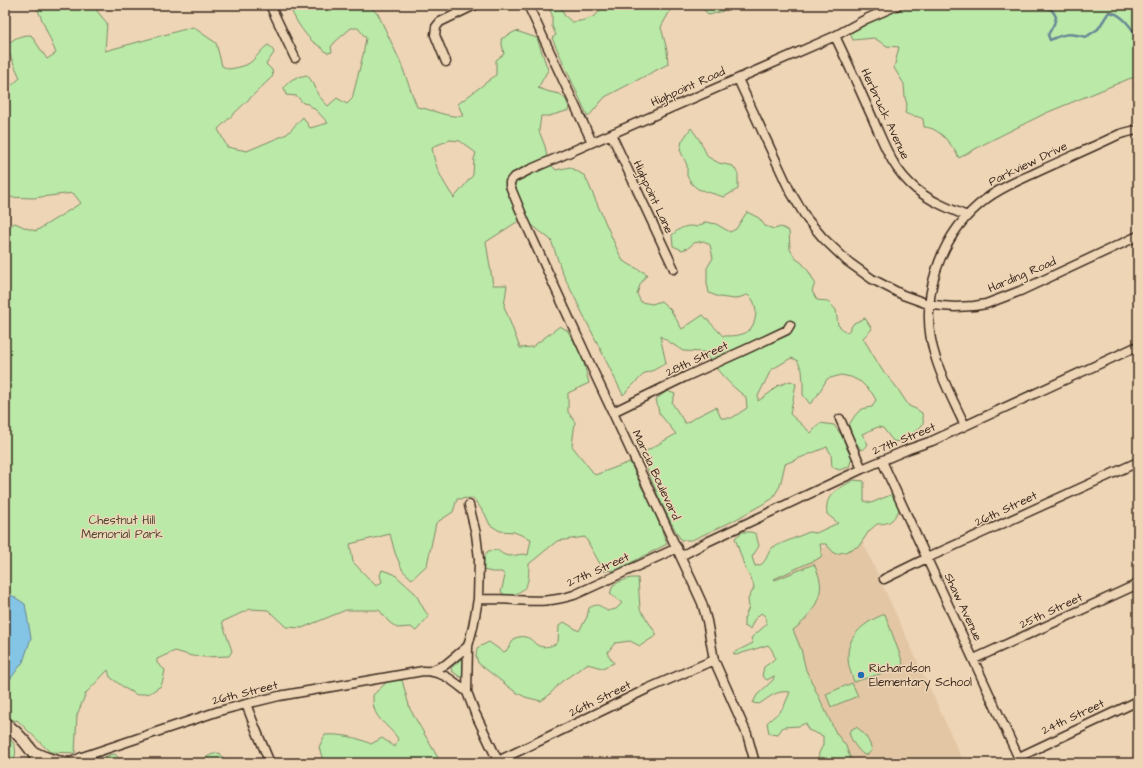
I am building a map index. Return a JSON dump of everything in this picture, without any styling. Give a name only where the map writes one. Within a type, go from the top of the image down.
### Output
[{"type":"street","points":[[270,5],[295,58]]},
{"type":"street","points":[[446,62],[434,35],[436,27],[440,22],[475,5]]},
{"type":"street","points":[[528,5],[592,142]]},
{"type":"street","name":"Highpoint Road","points":[[517,204],[510,186],[510,182],[513,178],[835,36],[866,19],[898,5]]},
{"type":"street","name":"Herbruck Avenue","points":[[835,36],[895,167],[914,188],[927,197],[967,216]]},
{"type":"street","name":"Harding Road","points":[[738,79],[791,194],[807,219],[832,248],[847,261],[871,278],[895,292],[928,304],[955,307],[974,306],[998,300],[1138,236]]},
{"type":"street","name":"Parkview Drive","points":[[965,426],[935,359],[930,335],[928,304],[934,273],[950,239],[967,216],[985,199],[1006,187],[1120,134],[1138,130]]},
{"type":"street","name":"Highpoint Lane","points":[[610,134],[674,269]]},
{"type":"street","name":"Marcia Boulevard","points":[[517,204],[702,603],[714,660],[747,734],[753,762]]},
{"type":"street","name":"28th Street","points":[[613,412],[685,377],[757,345],[787,330],[790,326]]},
{"type":"street","name":"27th Street","points":[[681,556],[862,469],[932,441],[1138,346]]},
{"type":"street","points":[[840,419],[862,469]]},
{"type":"street","name":"Shaw Avenue","points":[[882,461],[1020,760]]},
{"type":"street","name":"26th Street","points":[[884,579],[1138,462]]},
{"type":"street","points":[[469,505],[478,546],[478,599],[468,646],[467,692],[475,713],[499,762]]},
{"type":"street","name":"27th Street","points":[[478,599],[537,601],[562,599],[574,595],[677,548]]},
{"type":"street","name":"25th Street","points":[[974,659],[1138,584]]},
{"type":"street","name":"26th Street","points":[[31,749],[49,758],[70,762],[215,712],[246,704],[279,696],[430,671],[445,664],[468,646]]},
{"type":"street","name":"26th Street","points":[[499,762],[647,689],[714,660]]},
{"type":"street","name":"26th Street","points":[[430,671],[447,676],[467,692]]},
{"type":"street","name":"24th Street","points":[[1020,760],[1138,701]]},
{"type":"street","points":[[246,704],[270,763]]},
{"type":"street","points":[[5,723],[31,749],[39,763]]},
{"type":"shaded area","name":"Richardson Elementary School","points":[[858,531],[964,763],[839,763],[762,576]]},
{"type":"green space","name":"Chestnut Hill Memorial Park","points":[[39,5],[92,5],[107,23],[105,51],[193,27],[216,43],[222,66],[229,69],[246,65],[268,45],[272,48],[274,53],[266,64],[272,70],[273,76],[218,129],[227,147],[247,151],[287,134],[303,117],[310,128],[328,123],[317,111],[308,104],[303,103],[297,96],[286,95],[284,88],[294,78],[307,75],[314,84],[318,95],[328,106],[337,98],[347,104],[352,99],[366,38],[358,28],[351,28],[331,47],[332,52],[327,53],[312,41],[305,33],[289,5],[368,5],[378,14],[400,61],[417,107],[451,116],[463,116],[458,104],[496,75],[496,60],[504,54],[501,39],[516,31],[537,38],[548,70],[538,88],[560,94],[566,100],[570,110],[549,116],[541,116],[539,131],[545,146],[548,162],[556,170],[570,167],[585,176],[623,261],[647,274],[640,285],[637,294],[641,302],[652,304],[661,301],[670,309],[682,329],[703,315],[723,336],[740,335],[749,331],[754,323],[756,313],[751,297],[747,295],[735,299],[719,297],[709,293],[707,268],[713,258],[710,245],[704,241],[694,243],[688,248],[682,250],[673,246],[672,235],[683,227],[697,227],[706,222],[716,224],[730,232],[736,229],[747,212],[759,218],[765,226],[774,229],[781,227],[789,231],[790,249],[795,258],[802,263],[809,272],[815,283],[812,291],[817,300],[828,301],[836,310],[838,325],[847,333],[854,323],[865,318],[872,329],[863,338],[882,370],[895,385],[909,406],[922,413],[923,423],[902,442],[893,441],[883,428],[878,427],[862,434],[868,444],[861,450],[852,436],[849,425],[860,410],[872,407],[876,400],[872,393],[861,382],[851,377],[841,375],[827,379],[817,396],[810,404],[803,395],[802,370],[797,360],[791,358],[771,370],[758,396],[758,401],[777,386],[791,381],[796,384],[790,414],[811,433],[820,423],[834,425],[843,437],[852,458],[849,467],[839,470],[832,467],[831,454],[827,447],[785,464],[780,486],[772,499],[731,522],[692,540],[681,540],[664,509],[641,454],[676,434],[659,413],[656,399],[667,391],[675,394],[672,403],[685,423],[687,423],[716,407],[721,418],[732,418],[747,408],[746,397],[723,376],[704,352],[683,351],[660,336],[666,363],[645,373],[623,395],[562,272],[551,240],[523,218],[486,242],[493,285],[507,285],[504,306],[520,348],[532,347],[560,326],[568,331],[582,356],[589,383],[568,393],[568,412],[575,422],[572,446],[595,475],[630,462],[643,490],[651,502],[667,544],[617,570],[604,571],[585,537],[557,541],[529,564],[528,581],[525,588],[511,596],[505,595],[501,592],[505,576],[502,572],[483,570],[481,562],[488,551],[497,550],[508,556],[522,554],[528,555],[531,539],[514,532],[500,531],[490,525],[485,514],[473,498],[457,499],[453,512],[436,523],[427,565],[412,579],[403,571],[395,553],[390,534],[350,544],[353,562],[376,586],[382,582],[380,575],[382,570],[394,574],[415,593],[429,616],[416,631],[411,627],[397,628],[389,622],[379,610],[346,610],[302,628],[286,627],[268,610],[250,609],[222,622],[232,651],[229,656],[192,656],[175,651],[157,659],[157,663],[165,670],[163,680],[161,686],[150,693],[137,695],[126,689],[110,677],[108,670],[86,693],[77,715],[75,753],[50,752],[17,720],[15,721],[5,715],[5,228],[15,223],[36,231],[81,203],[73,193],[33,198],[5,197],[5,91],[20,78],[6,46],[17,38],[31,35],[47,59],[56,53],[37,8]],"holes":[[[450,140],[460,141],[476,153],[473,175],[454,198],[440,174],[432,147]]]},
{"type":"green space","points":[[547,5],[560,5],[564,15],[572,22],[586,20],[595,16],[603,5],[670,5],[671,9],[661,27],[667,50],[668,64],[605,97],[588,117],[552,38],[556,35],[552,26],[552,14]]},
{"type":"green space","points":[[704,5],[724,5],[723,11],[709,15],[703,9]]},
{"type":"green space","points":[[903,5],[1138,5],[1138,79],[1131,78],[1046,113],[959,158],[945,138],[933,129],[924,127],[923,119],[905,113],[907,104],[904,84],[894,68],[899,47],[887,46],[874,38],[853,40],[850,33]]},
{"type":"green space","points":[[691,128],[699,139],[708,157],[719,163],[733,166],[738,174],[738,189],[724,197],[698,189],[692,184],[687,176],[687,165],[680,150],[682,141]]},
{"type":"green space","points":[[854,480],[864,481],[864,501],[871,503],[893,494],[899,500],[901,507],[894,518],[890,522],[877,524],[869,531],[859,546],[845,552],[835,554],[826,544],[820,544],[822,556],[774,579],[775,580],[814,564],[819,578],[820,592],[813,609],[802,623],[793,630],[801,649],[806,670],[836,733],[846,746],[852,763],[818,763],[819,753],[823,745],[823,736],[808,730],[806,723],[799,726],[783,727],[778,734],[769,733],[767,723],[782,710],[790,692],[777,693],[759,704],[753,703],[757,695],[773,680],[774,676],[767,680],[762,676],[764,667],[775,658],[772,650],[768,645],[736,655],[733,653],[753,643],[751,638],[767,624],[765,616],[761,613],[754,620],[750,629],[744,626],[744,619],[749,607],[748,599],[754,588],[745,568],[735,538],[742,532],[751,532],[756,534],[759,546],[752,557],[755,566],[762,564],[773,547],[809,532],[816,533],[838,523],[827,514],[828,500],[830,496]]},
{"type":"green space","points":[[631,578],[638,578],[640,609],[657,635],[640,646],[630,641],[615,643],[607,653],[614,663],[602,668],[587,664],[561,682],[541,701],[525,697],[514,691],[478,663],[476,656],[477,648],[489,642],[503,652],[506,651],[515,638],[520,637],[527,638],[541,647],[554,645],[558,642],[559,626],[564,622],[579,631],[587,617],[589,608],[598,605],[607,611],[616,609],[622,603],[610,594],[613,585]]},
{"type":"green space","points":[[885,614],[903,663],[899,668],[854,682],[848,660],[851,642],[854,636],[865,625]]},
{"type":"green space","points":[[462,658],[465,658],[464,676],[460,677],[452,671],[451,668]]},
{"type":"green space","points":[[402,680],[410,709],[441,763],[328,763],[323,761],[319,747],[325,735],[349,736],[371,744],[382,738],[395,747],[398,739],[378,717],[373,705],[373,695],[388,681]]},
{"type":"green space","points":[[852,683],[858,696],[831,707],[826,694]]},
{"type":"green space","points":[[856,727],[864,734],[869,743],[872,750],[868,754],[864,755],[861,753],[851,739],[849,732]]},
{"type":"green space","points":[[5,734],[13,743],[16,752],[14,760],[5,763]]},
{"type":"green space","points":[[220,753],[226,763],[203,763],[210,755]]},
{"type":"green space","points":[[115,754],[123,763],[96,763],[109,755]]},
{"type":"water","points":[[5,596],[13,596],[25,604],[31,638],[23,662],[5,686]]},
{"type":"waterway","points":[[1039,5],[1040,8],[1048,8],[1052,10],[1056,17],[1048,35],[1050,40],[1068,34],[1086,37],[1098,29],[1109,12],[1122,18],[1138,37]]},
{"type":"place","name":"Richardson Elementary School","points":[[861,675]]}]
